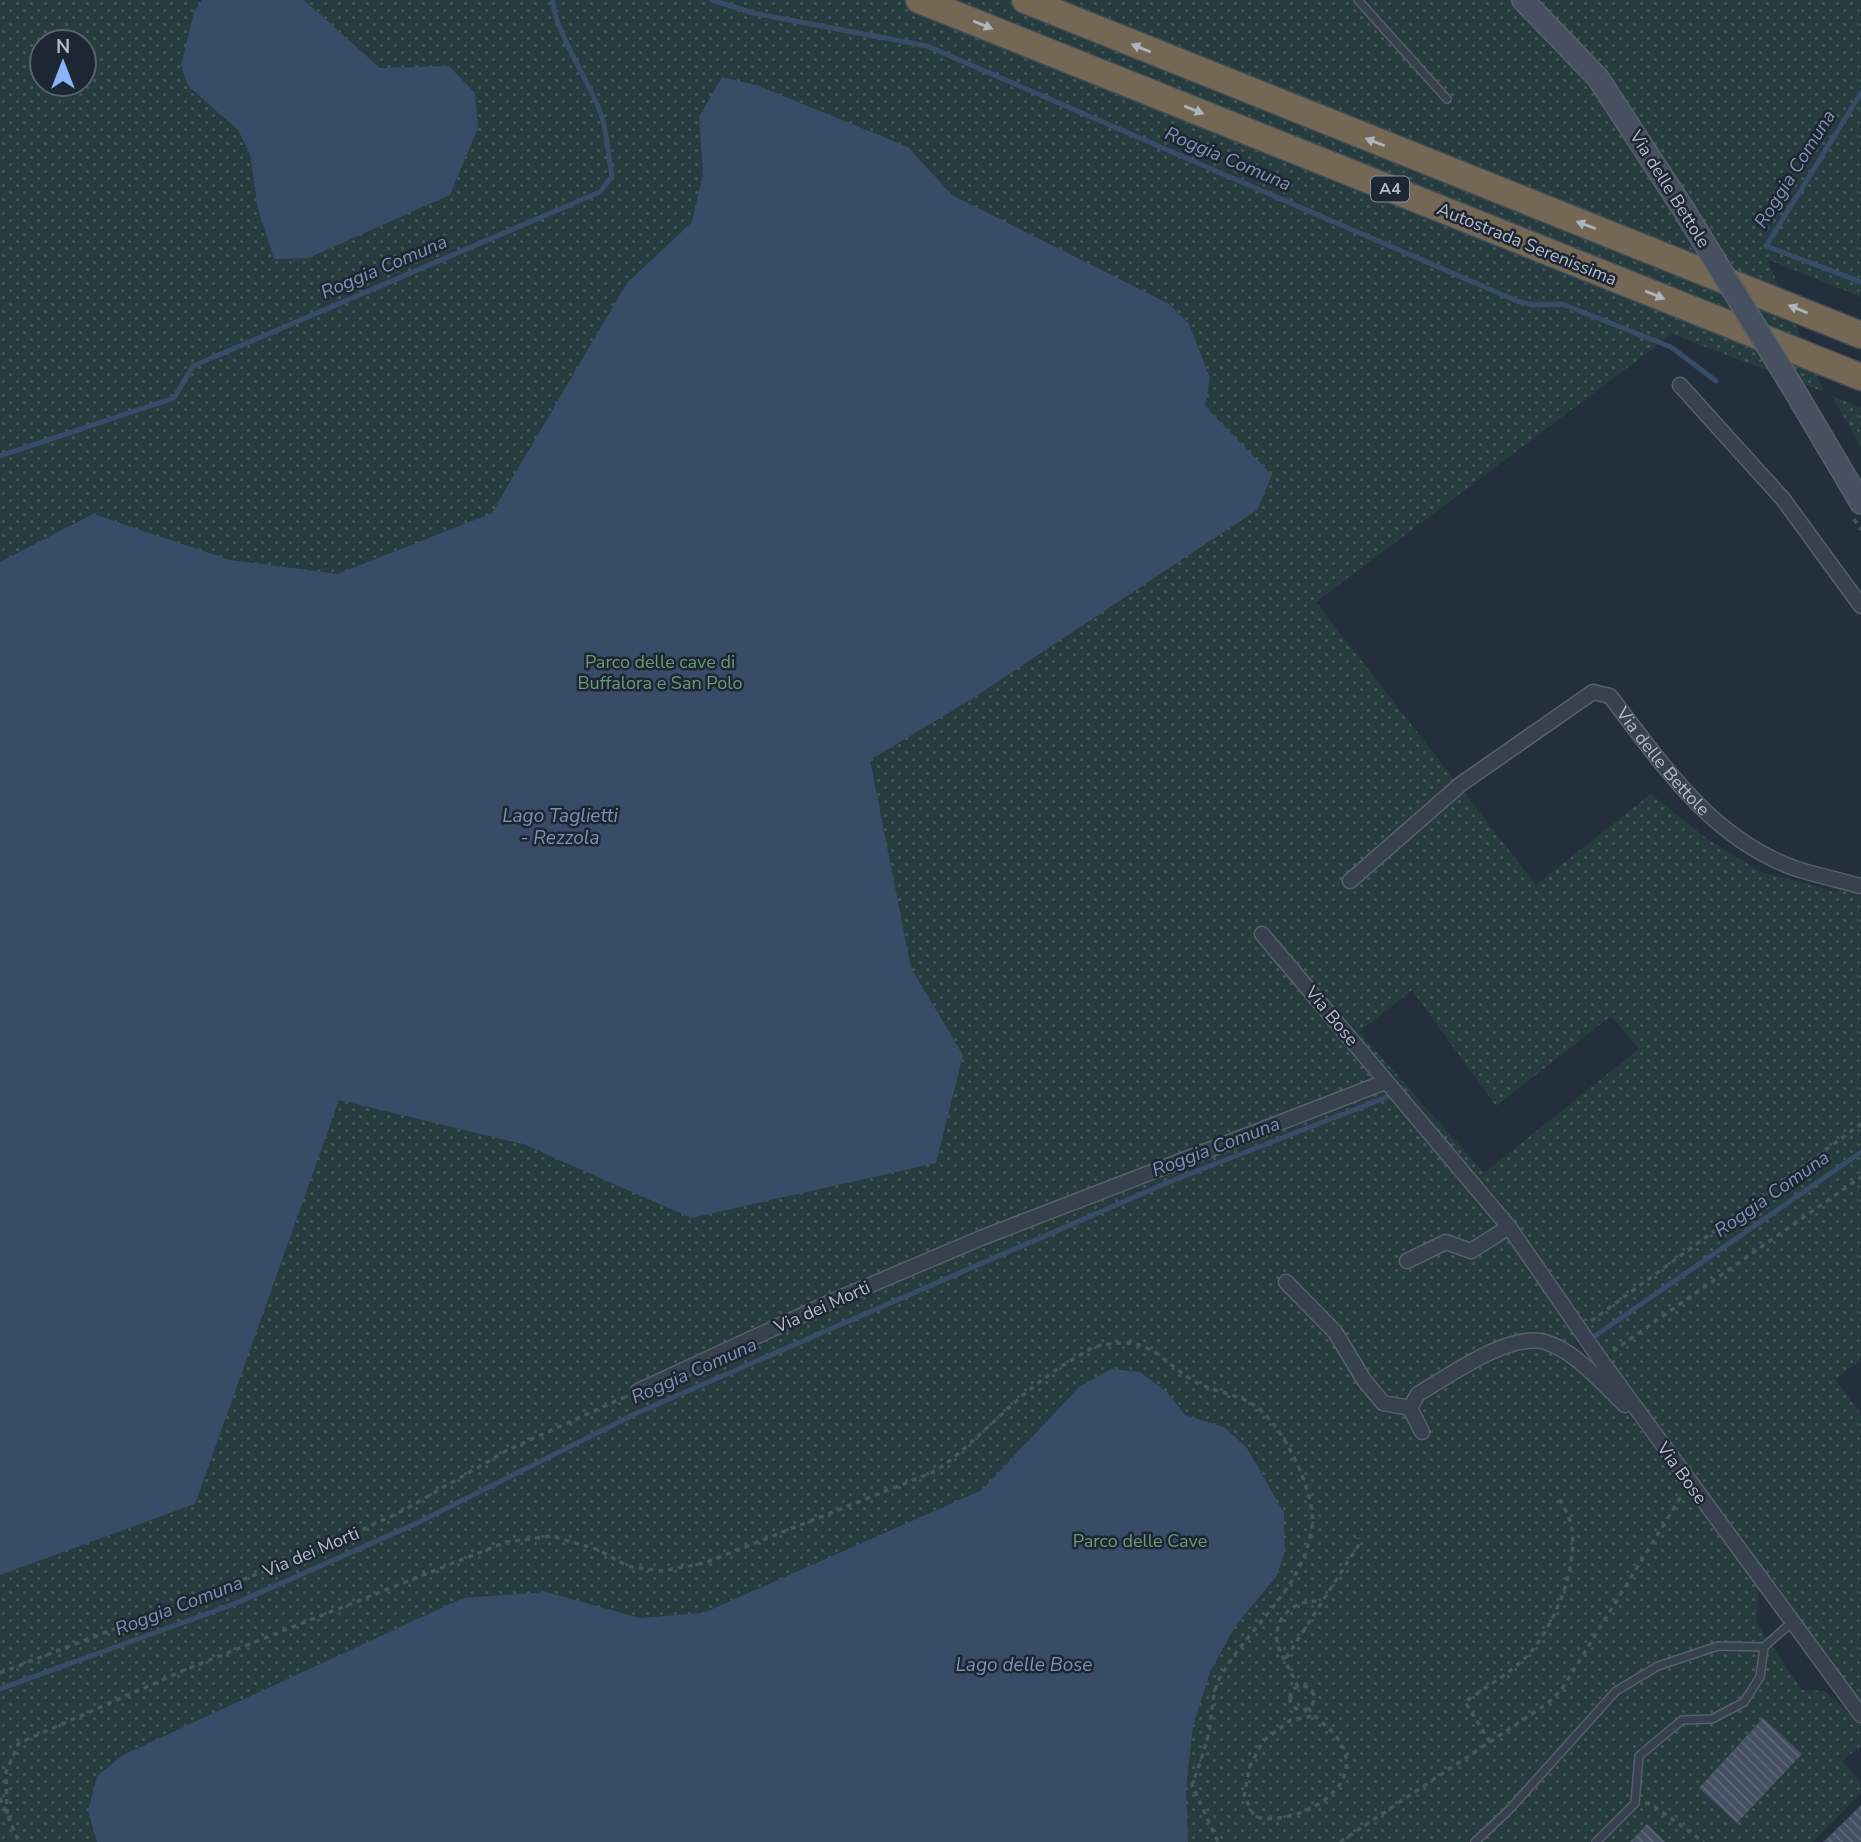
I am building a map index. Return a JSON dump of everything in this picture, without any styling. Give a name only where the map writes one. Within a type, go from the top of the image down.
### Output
[{"type":"highway","name":"Autostrada Serenissima","points":[[919,0],[1861,377]]},
{"type":"highway","name":"A4","points":[[1024,0],[1861,335]]},
{"type":"main road","name":"Via delle Bettole","points":[[1523,0],[1598,78],[1684,210],[1861,503]]},
{"type":"street","points":[[1680,385],[1783,499],[1861,606]]},
{"type":"street","name":"Via delle Bettole","points":[[1350,881],[1461,784],[1593,692],[1610,696],[1681,788],[1711,819],[1738,839],[1794,868],[1861,885]]},
{"type":"street","name":"Via Bose","points":[[1262,934],[1509,1227],[1650,1429],[1861,1715]]},
{"type":"street","name":"Via dei Morti","points":[[638,1391],[835,1300],[981,1238],[1385,1082]]},
{"type":"street","points":[[1408,1261],[1446,1242],[1471,1251],[1509,1227]]},
{"type":"street","points":[[1286,1282],[1335,1332],[1364,1380],[1383,1402],[1410,1408]]},
{"type":"street","points":[[1410,1408],[1418,1394],[1508,1344],[1544,1342],[1577,1361],[1650,1429]]},
{"type":"street","points":[[1410,1408],[1422,1432]]},
{"type":"lane","points":[[1358,0],[1447,99]]},
{"type":"lane","points":[[1596,1842],[1634,1802],[1639,1756],[1682,1720],[1712,1719],[1744,1702],[1760,1677],[1764,1647],[1791,1623]]},
{"type":"lane","points":[[1475,1842],[1509,1810],[1616,1690],[1658,1666],[1718,1646],[1764,1647]]},
{"type":"path","points":[[1581,1329],[1861,1124]]},
{"type":"path","points":[[1600,1359],[1861,1177]]},
{"type":"path","points":[[7,1814],[6,1772],[19,1743],[187,1669],[506,1542],[551,1536],[599,1550],[627,1566],[661,1571],[705,1563],[936,1471],[967,1448],[995,1418],[1060,1367],[1096,1346],[1139,1343],[1170,1361],[1193,1381],[1254,1405],[1288,1448],[1311,1497],[1312,1526],[1303,1560],[1287,1591],[1223,1672],[1213,1692],[1210,1726],[1192,1785],[1218,1842]]},
{"type":"path","name":"Via dei Morti","points":[[0,1673],[322,1549],[404,1510],[510,1449],[638,1391]]},
{"type":"path","points":[[1340,1842],[1548,1703],[1562,1689],[1690,1484]]},
{"type":"path","points":[[1490,1742],[1465,1702],[1524,1659],[1544,1637],[1559,1609],[1572,1542],[1570,1522],[1558,1496]]},
{"type":"path","points":[[1286,1658],[1358,1546],[1358,1538]]},
{"type":"path","points":[[1298,1687],[1277,1644],[1277,1630],[1285,1615],[1298,1603],[1310,1599],[1322,1602]]},
{"type":"path","points":[[1297,1709],[1308,1708],[1313,1702],[1312,1691],[1298,1687]]},
{"type":"path","points":[[1297,1709],[1291,1703],[1290,1695],[1298,1687]]},
{"type":"path","points":[[1297,1709],[1291,1720],[1263,1741],[1250,1766],[1244,1795],[1254,1816],[1264,1820],[1314,1807],[1334,1794],[1344,1782],[1346,1755],[1340,1739],[1329,1725],[1314,1716],[1308,1708]]},
{"type":"path","points":[[1291,1720],[1314,1716]]},
{"type":"path","points":[[0,1798],[19,1842]]},
{"type":"path","points":[[1634,1802],[1651,1804],[1704,1842]]},
{"type":"green space","name":"Parco delle cave di Buffalora e San Polo","points":[[0,0],[1861,0],[1861,297],[1767,259],[1824,392],[1672,334],[1316,602],[1536,885],[1651,794],[1707,839],[1761,872],[1833,891],[1833,894],[1840,889],[1861,895],[1861,1360],[1835,1379],[1861,1414],[1861,1708],[1574,1325],[1574,1341],[1759,1588],[1756,1623],[1802,1690],[1825,1691],[1861,1725],[1861,1746],[1842,1761],[1861,1782],[1861,1793],[1813,1842],[0,1842]],"holes":[[[1412,990],[1496,1106],[1611,1016],[1639,1049],[1484,1173],[1359,1032]]]},
{"type":"green space","points":[[1832,396],[1861,408],[1861,447]]},
{"type":"water","points":[[202,0],[304,0],[380,68],[449,66],[475,93],[478,128],[450,195],[308,258],[274,259],[258,209],[250,154],[238,130],[188,86],[181,65],[194,12]]},
{"type":"water","name":"Lago Taglietti - Rezzola","points":[[722,77],[759,86],[908,147],[952,195],[1169,304],[1189,324],[1210,378],[1205,406],[1272,475],[1257,510],[970,700],[870,760],[911,968],[963,1055],[936,1163],[691,1218],[523,1144],[339,1100],[195,1504],[0,1575],[0,562],[93,514],[230,560],[338,574],[492,513],[627,283],[692,222],[703,173],[699,117]]},
{"type":"water","name":"Lago delle Bose","points":[[1111,1369],[1140,1372],[1167,1392],[1185,1415],[1224,1427],[1247,1448],[1284,1513],[1285,1552],[1276,1577],[1236,1625],[1210,1672],[1193,1726],[1186,1788],[1188,1842],[97,1842],[88,1811],[97,1776],[123,1755],[463,1598],[546,1592],[640,1618],[703,1613],[982,1490],[1079,1387]]},
{"type":"building","points":[[1763,1718],[1802,1754],[1737,1823],[1699,1788]]},
{"type":"building","points":[[1861,1805],[1861,1842],[1823,1842],[1847,1819]]},
{"type":"building","points":[[1647,1824],[1665,1842],[1630,1842]]},
{"type":"waterway","name":"Roggia Comuna","points":[[0,456],[174,398],[193,366],[600,192],[612,176],[606,134],[595,99],[558,24],[553,0]]},
{"type":"waterway","name":"Roggia Comuna","points":[[712,0],[753,13],[927,46],[1517,301],[1533,305],[1562,304],[1671,347],[1716,381]]},
{"type":"waterway","name":"Roggia Comuna","points":[[1861,93],[1766,246],[1861,282]]},
{"type":"waterway","name":"Roggia Comuna","points":[[0,1689],[234,1604],[415,1524],[637,1413],[1169,1182],[1405,1090]]},
{"type":"waterway","name":"Roggia Comuna","points":[[1589,1340],[1860,1153]]},
{"type":"park label","name":"Parco delle Cave","points":[[1140,1541]]}]
